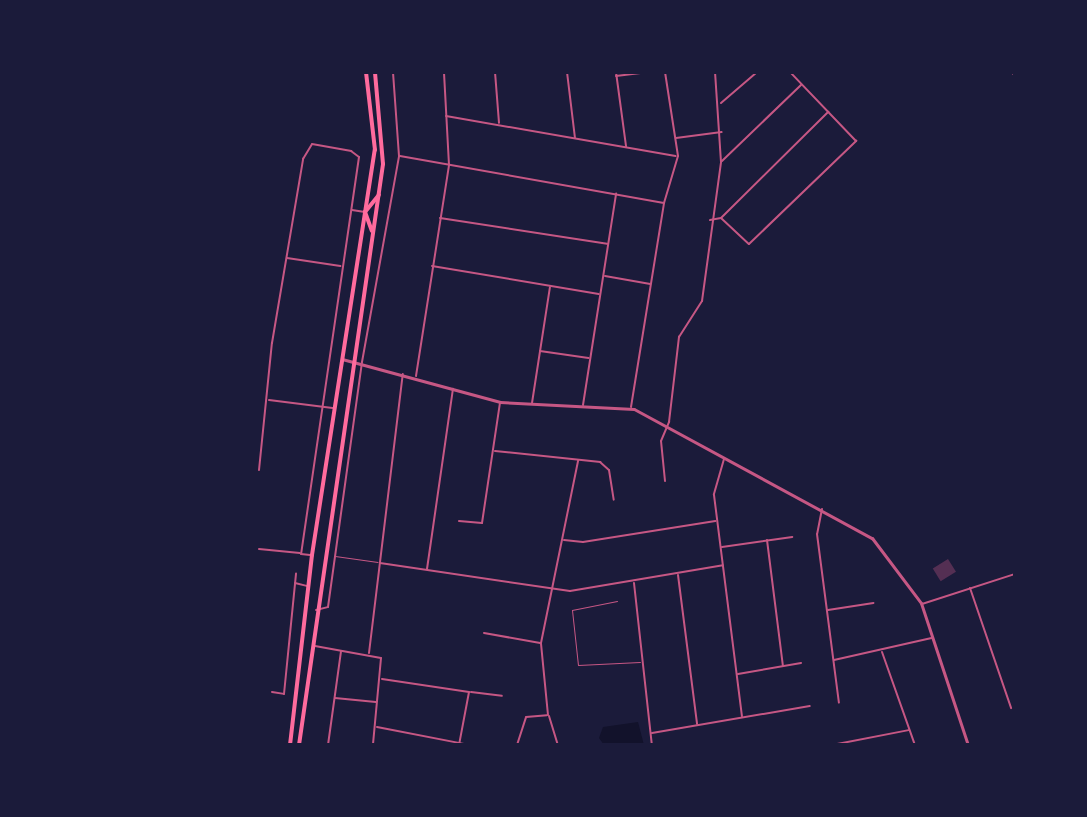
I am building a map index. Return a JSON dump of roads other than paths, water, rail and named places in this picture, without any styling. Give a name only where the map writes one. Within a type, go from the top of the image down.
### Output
[{"type":"highway","points":[[290,745],[312,555],[375,133],[366,72]]},
{"type":"highway","points":[[299,745],[316,610],[379,195],[384,132],[375,72]]},
{"type":"highway","points":[[365,212],[379,195]]},
{"type":"highway","points":[[365,212],[373,232]]},
{"type":"street","points":[[316,610],[328,607],[362,362],[399,156],[393,72]]},
{"type":"street","points":[[416,378],[449,165],[444,72]]},
{"type":"street","points":[[495,72],[499,125]]},
{"type":"street","points":[[567,72],[575,138]]},
{"type":"street","points":[[626,147],[616,74],[651,72]]},
{"type":"street","points":[[631,408],[664,203],[678,156],[665,72]]},
{"type":"street","points":[[665,481],[660,443],[668,427],[679,337],[702,301],[710,220],[721,162],[723,132],[715,72]]},
{"type":"street","points":[[720,103],[757,72]]},
{"type":"street","points":[[721,218],[749,244],[856,140],[790,72]]},
{"type":"street","points":[[862,72],[867,75],[873,72]]},
{"type":"street","points":[[721,162],[802,84]]},
{"type":"street","points":[[710,220],[721,218],[829,111]]},
{"type":"street","points":[[446,116],[678,156]]},
{"type":"street","points":[[676,138],[723,132]]},
{"type":"street","points":[[259,470],[286,258],[303,159],[312,144],[351,151],[359,157],[301,554]]},
{"type":"street","points":[[399,156],[664,203]]},
{"type":"street","points":[[583,407],[616,194]]},
{"type":"street","points":[[351,210],[365,212]]},
{"type":"street","points":[[440,218],[608,245]]},
{"type":"street","points":[[286,258],[341,266]]},
{"type":"street","points":[[431,266],[600,294]]},
{"type":"street","points":[[603,276],[651,285]]},
{"type":"street","points":[[532,405],[550,286]]},
{"type":"street","points":[[540,351],[590,358]]},
{"type":"street","points":[[342,359],[500,402],[631,408],[822,509],[882,546],[921,605],[968,745]]},
{"type":"street","points":[[369,653],[403,374]]},
{"type":"street","points":[[427,570],[453,388]]},
{"type":"street","points":[[268,400],[333,408]]},
{"type":"street","points":[[459,521],[480,524],[483,519],[500,402]]},
{"type":"street","points":[[495,451],[606,465],[614,500]]},
{"type":"street","points":[[725,458],[714,487],[742,716]]},
{"type":"street","points":[[558,745],[549,712],[541,643],[578,461]]},
{"type":"street","points":[[822,509],[817,534],[839,703]]},
{"type":"street","points":[[562,540],[583,542],[717,520]]},
{"type":"street","points":[[721,547],[792,537]]},
{"type":"street","points":[[767,540],[783,666]]},
{"type":"street","points":[[259,549],[312,555]]},
{"type":"street","points":[[380,563],[551,589],[634,581],[723,565]]},
{"type":"street","points":[[678,573],[697,725]]},
{"type":"street","points":[[272,692],[284,694],[296,574]]},
{"type":"street","points":[[921,605],[1015,574]]},
{"type":"street","points":[[634,581],[652,745]]},
{"type":"street","points":[[295,583],[308,586]]},
{"type":"street","points":[[970,588],[1011,708]]},
{"type":"street","points":[[827,610],[873,603]]},
{"type":"street","points":[[484,633],[541,643]]},
{"type":"street","points":[[833,661],[932,638]]},
{"type":"street","points":[[312,646],[369,653],[381,658],[373,745]]},
{"type":"street","points":[[338,745],[328,744],[341,650]]},
{"type":"street","points":[[882,651],[915,745]]},
{"type":"street","points":[[736,674],[801,663]]},
{"type":"street","points":[[288,672],[299,673]]},
{"type":"street","points":[[380,679],[502,696]]},
{"type":"street","points":[[459,744],[469,692]]},
{"type":"street","points":[[335,698],[378,702]]},
{"type":"street","points":[[651,733],[810,706]]},
{"type":"street","points":[[517,745],[528,715],[549,712]]},
{"type":"street","points":[[375,727],[470,745]]},
{"type":"street","points":[[832,745],[910,730]]},
{"type":"lane","points":[[334,556],[380,563]]},
{"type":"lane","points":[[617,601],[572,610],[578,665],[642,661]]}]
